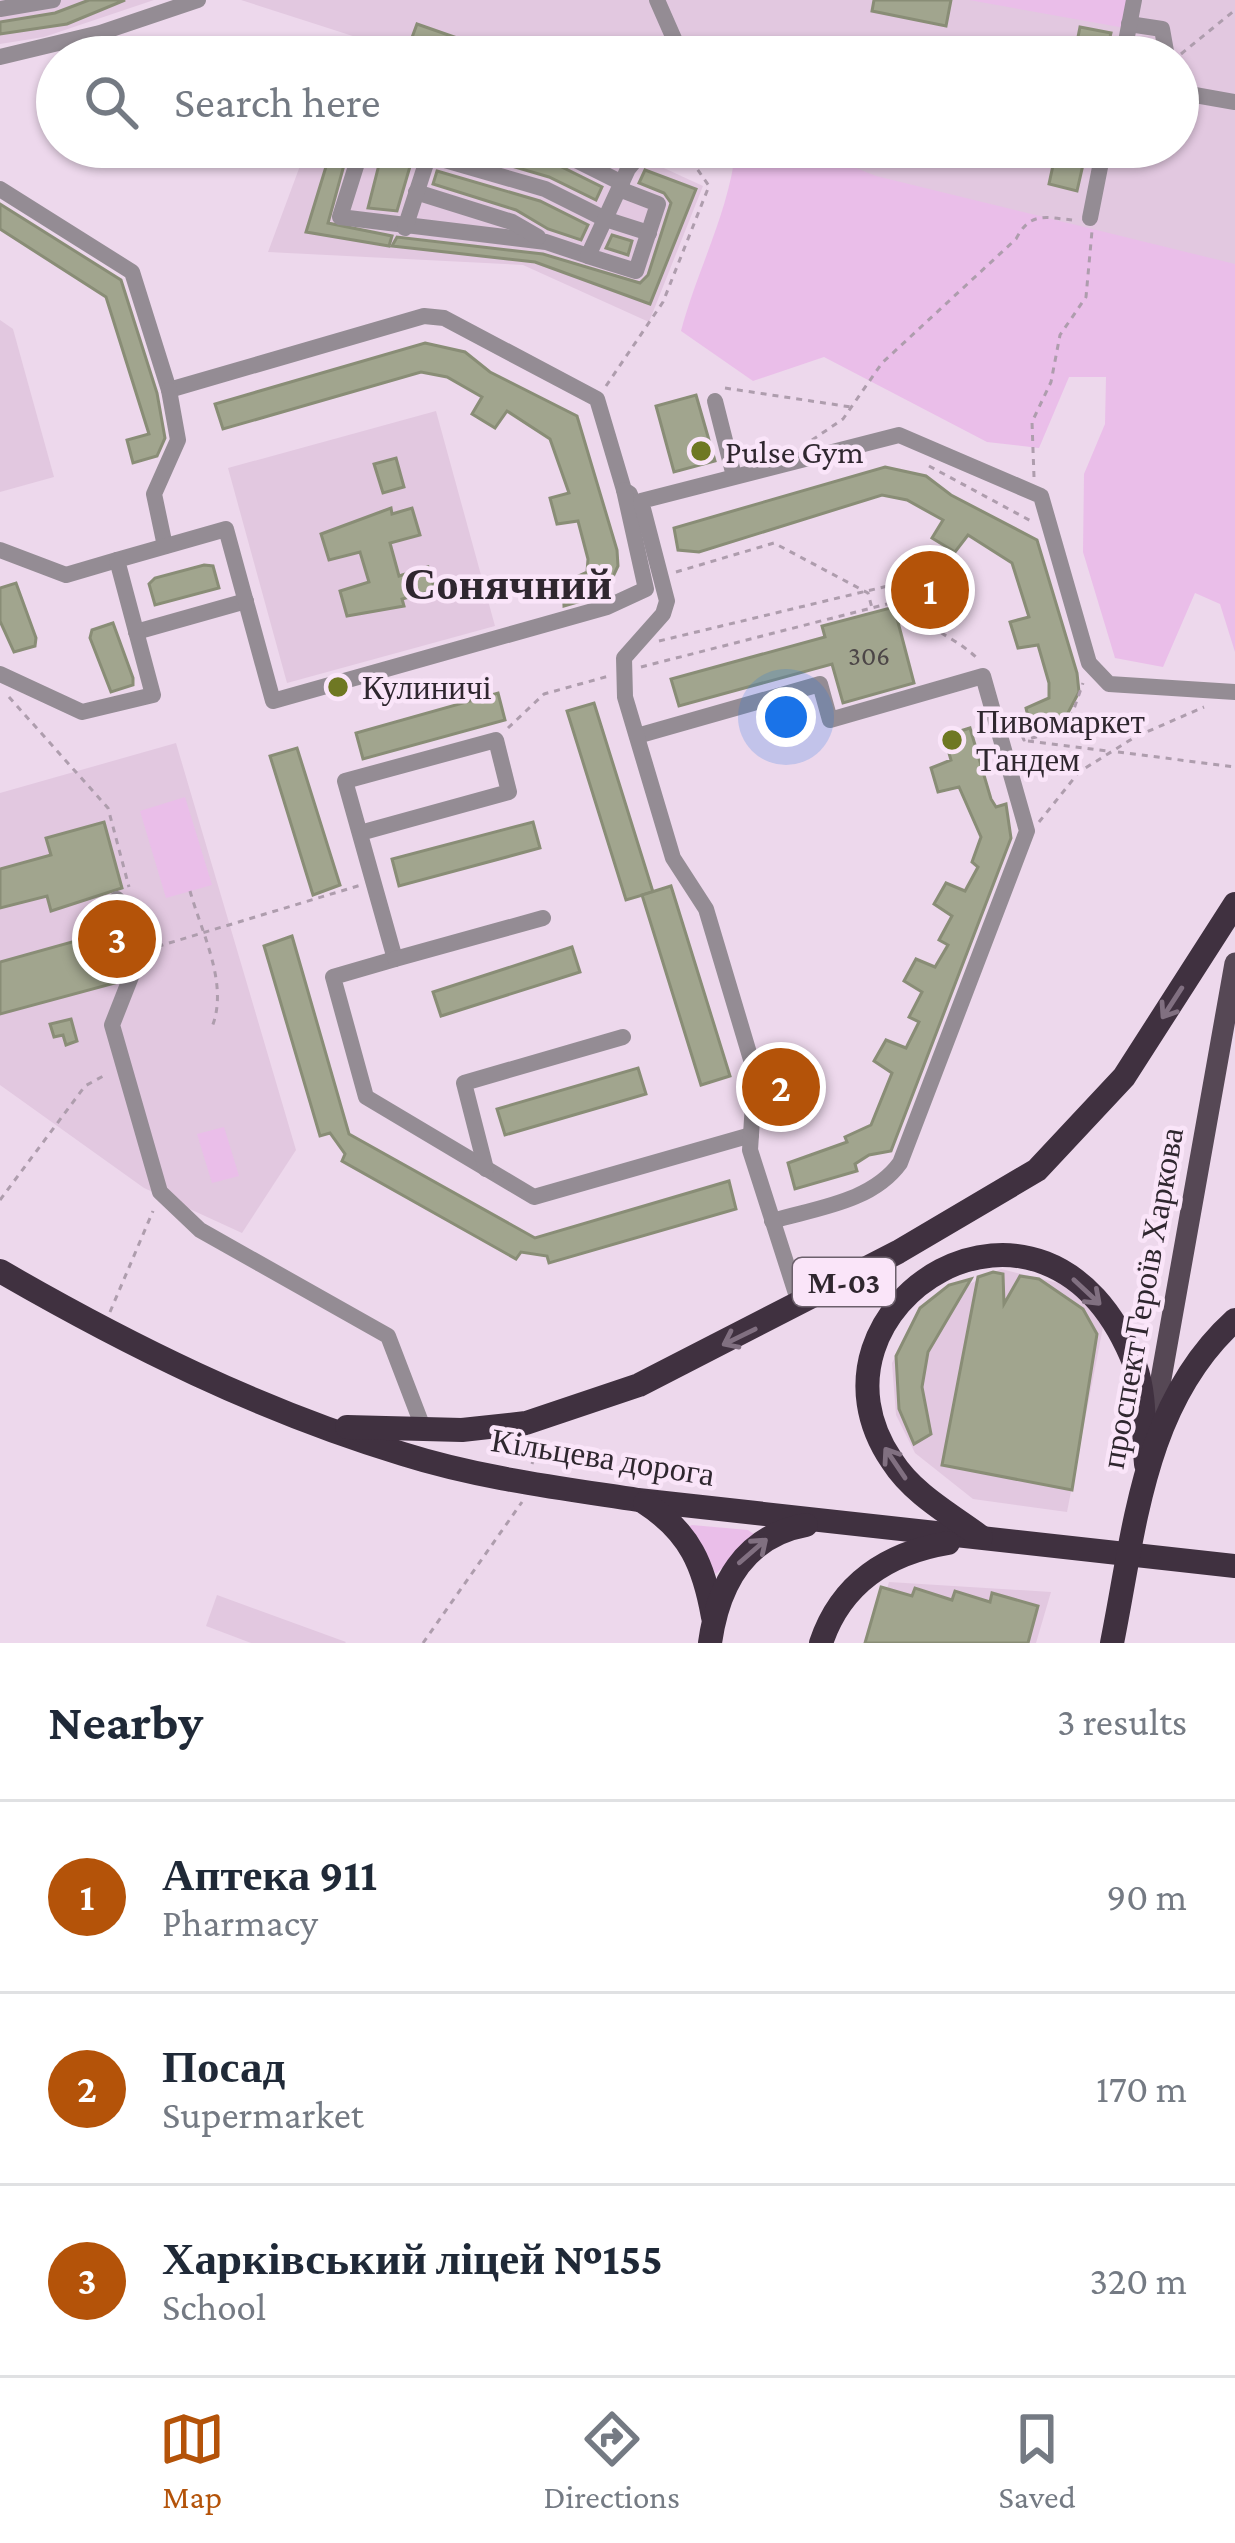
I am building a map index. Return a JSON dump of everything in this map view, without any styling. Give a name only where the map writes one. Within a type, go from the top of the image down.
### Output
[{"type":"highway","name":"М-03","points":[[319,1426],[462,1430],[542,1418],[639,1385],[800,1306],[1037,1170],[1124,1077],[1235,904]]},
{"type":"highway","name":"М-03","points":[[983,1539],[912,1486],[889,1458],[865,1379],[884,1330],[912,1286],[947,1263],[1006,1253],[1057,1265],[1094,1294],[1115,1322],[1137,1370],[1146,1464]]},
{"type":"highway","name":"Кільцева дорога","points":[[0,1271],[102,1330],[319,1426],[406,1456],[548,1487],[638,1500],[1235,1566]]},
{"type":"highway","name":"М-03","points":[[1146,1464],[1176,1395],[1210,1343],[1235,1320]]},
{"type":"highway","name":"проспект Героїв Харкова","points":[[1112,1643],[1146,1464]]},
{"type":"highway","name":"М-03","points":[[638,1500],[677,1526],[697,1555],[712,1631]]},
{"type":"highway","name":"М-03","points":[[712,1631],[745,1554],[775,1534],[826,1522]]},
{"type":"highway","name":"М-03","points":[[821,1643],[845,1597],[885,1562],[905,1551],[983,1539]]},
{"type":"main road","name":"проспект Героїв Харкова","points":[[1146,1464],[1235,964]]},
{"type":"street","points":[[0,9],[53,0]]},
{"type":"street","points":[[83,36],[198,0]]},
{"type":"street","points":[[657,0],[673,36]]},
{"type":"street","points":[[1127,36],[1134,0]]},
{"type":"street","points":[[1129,24],[1162,29],[1163,36]]},
{"type":"street","points":[[0,57],[36,51]]},
{"type":"street","points":[[1199,96],[1235,102]]},
{"type":"street","points":[[355,168],[340,217],[546,242]]},
{"type":"street","points":[[405,228],[424,168]]},
{"type":"street","points":[[481,168],[649,232]]},
{"type":"street","points":[[416,192],[512,223],[546,242],[636,272],[658,204],[588,168]]},
{"type":"street","points":[[588,256],[632,168]]},
{"type":"street","points":[[1090,218],[1100,168]]},
{"type":"street","points":[[0,189],[132,272],[169,390],[178,440],[154,494],[165,547]]},
{"type":"street","points":[[0,550],[66,575],[226,529],[273,701],[607,607],[646,589],[597,399],[444,318],[424,316],[169,390]]},
{"type":"street","points":[[713,396],[734,476]]},
{"type":"street","points":[[641,502],[899,435],[1041,496],[1089,663],[1100,677],[1108,683],[1235,692]]},
{"type":"street","points":[[624,490],[641,502],[667,601],[663,614],[624,658],[625,697],[673,858],[706,909],[755,1073],[750,1150],[800,1306]]},
{"type":"street","points":[[0,674],[82,712],[153,695],[117,560]]},
{"type":"street","points":[[136,632],[246,601]]},
{"type":"street","points":[[637,736],[820,684],[830,720],[983,676],[1027,831],[900,1163],[886,1182],[868,1192],[772,1221]]},
{"type":"street","points":[[360,833],[509,792],[496,740],[345,781],[395,959]]},
{"type":"street","points":[[117,899],[133,954],[134,979],[114,1010],[112,1025],[160,1192],[200,1230],[388,1336],[424,1430]]},
{"type":"street","points":[[543,918],[333,977],[366,1096],[534,1198],[751,1136]]},
{"type":"street","points":[[486,1168],[464,1083],[623,1037]]},
{"type":"path","points":[[1199,39],[1235,10]]},
{"type":"path","points":[[597,399],[662,302],[709,186],[697,168]]},
{"type":"path","points":[[782,463],[851,407],[881,363],[1016,239],[1024,223],[1036,216],[1090,218],[1087,297],[1060,335],[1051,382],[1032,422],[1030,464],[1041,496]]},
{"type":"path","points":[[713,396],[728,387],[851,407]]},
{"type":"path","points":[[930,467],[1048,530]]},
{"type":"path","points":[[664,575],[774,543],[868,592],[872,608]]},
{"type":"path","points":[[634,648],[896,584]]},
{"type":"path","points":[[496,740],[544,694],[901,600]]},
{"type":"path","points":[[766,616],[772,634]]},
{"type":"path","points":[[1078,707],[1085,673]]},
{"type":"path","points":[[0,688],[108,808],[130,891],[117,899]]},
{"type":"path","points":[[1027,831],[1047,816],[1079,772],[1208,706]]},
{"type":"path","points":[[1024,740],[1235,767]]},
{"type":"path","points":[[133,954],[373,882]]},
{"type":"path","points":[[190,891],[218,986],[220,1006],[212,1027]]},
{"type":"path","points":[[0,1200],[85,1087],[117,1071]]},
{"type":"path","points":[[102,1330],[160,1192]]},
{"type":"path","points":[[532,1466],[542,1418]]},
{"type":"path","points":[[423,1643],[523,1501]]},
{"type":"shaded area","points":[[0,0],[154,0],[47,36],[0,44]]},
{"type":"shaded area","points":[[241,0],[1235,0],[1235,279],[763,168],[1199,168],[1199,36],[353,36]]},
{"type":"shaded area","points":[[969,0],[1131,0],[1125,28]]},
{"type":"shaded area","points":[[299,168],[664,168],[703,186],[649,322],[523,265],[268,252]]},
{"type":"shaded area","points":[[856,168],[1235,264],[1235,652],[1220,604],[1195,593],[1163,667],[1115,658],[1083,552],[1084,474],[1105,424],[1106,377],[1069,377],[1039,448],[987,442],[824,357],[753,381],[681,331],[732,171]]},
{"type":"shaded area","points":[[0,320],[13,329],[54,477],[0,492]]},
{"type":"shaded area","points":[[436,411],[495,626],[287,683],[228,468]]},
{"type":"shaded area","points":[[176,743],[296,1150],[242,1233],[144,1188],[0,1085],[0,793]]},
{"type":"shaded area","points":[[185,797],[212,885],[166,898],[140,811]]},
{"type":"shaded area","points":[[224,1127],[239,1176],[212,1183],[197,1134]]},
{"type":"shaded area","points":[[1001,1269],[1071,1286],[1103,1327],[1067,1512],[973,1499],[915,1453],[896,1415],[892,1363],[923,1306]]},
{"type":"shaded area","points":[[686,1528],[748,1530],[755,1535],[716,1574]]},
{"type":"shaded area","points":[[889,1582],[1051,1592],[1036,1643],[871,1643]]},
{"type":"shaded area","points":[[217,1595],[346,1642],[251,1643],[206,1626]]},
{"type":"building","points":[[89,0],[125,0],[67,24],[0,34],[0,22],[55,13]]},
{"type":"building","points":[[874,0],[951,0],[946,26],[872,11]]},
{"type":"building","points":[[417,24],[451,36],[413,36]]},
{"type":"building","points":[[1080,27],[1111,33],[1110,36],[1078,36]]},
{"type":"building","points":[[326,168],[343,168],[328,223],[392,236],[389,246],[306,232]]},
{"type":"building","points":[[378,168],[410,168],[397,211],[368,208]]},
{"type":"building","points":[[518,168],[564,168],[602,187],[596,200]]},
{"type":"building","points":[[1052,168],[1082,168],[1077,191],[1049,184]]},
{"type":"building","points":[[645,170],[696,189],[650,304],[535,262],[392,246],[397,237],[543,254],[640,283],[648,275],[671,203],[664,193],[639,183]]},
{"type":"building","points":[[437,171],[540,201],[588,225],[581,240],[548,229],[516,210],[433,184]]},
{"type":"building","points":[[0,204],[121,280],[157,393],[165,438],[157,456],[133,463],[127,440],[149,434],[106,297],[0,229]]},
{"type":"building","points":[[612,235],[632,241],[628,255],[606,248]]},
{"type":"building","points":[[425,343],[465,352],[490,372],[577,416],[617,550],[618,566],[605,594],[564,606],[563,583],[587,572],[588,559],[578,521],[557,524],[550,498],[569,493],[550,439],[507,411],[495,428],[472,414],[482,397],[447,377],[421,372],[223,429],[215,404]]},
{"type":"building","points":[[696,395],[715,461],[674,472],[656,406]]},
{"type":"building","points":[[396,458],[404,487],[383,493],[374,464]]},
{"type":"building","points":[[885,467],[926,476],[951,495],[1037,540],[1077,673],[1079,692],[1061,726],[1032,733],[1026,708],[1049,698],[1049,683],[1038,645],[1018,648],[1010,622],[1029,617],[1012,563],[968,535],[955,552],[932,538],[943,520],[907,500],[882,495],[699,552],[678,550],[674,528]]},
{"type":"building","points":[[391,508],[392,514],[412,508],[420,535],[390,543],[399,576],[428,567],[435,590],[402,599],[404,606],[347,616],[340,591],[369,582],[360,552],[329,560],[321,534]]},
{"type":"building","points":[[213,566],[219,588],[155,605],[149,584],[155,578]]},
{"type":"building","points":[[16,583],[36,638],[35,646],[14,652],[0,621],[0,588]]},
{"type":"building","points":[[894,607],[914,683],[843,703],[832,664],[679,706],[671,679],[825,637],[822,626]]},
{"type":"building","points":[[113,623],[133,685],[111,692],[90,638],[92,630]]},
{"type":"building","points":[[498,693],[505,720],[363,759],[356,733]]},
{"type":"building","points":[[594,703],[653,892],[626,900],[567,711]]},
{"type":"building","points":[[970,728],[991,799],[996,807],[1006,804],[1011,838],[891,1151],[869,1155],[855,1164],[857,1171],[795,1189],[788,1163],[847,1142],[845,1137],[871,1125],[892,1073],[874,1061],[886,1040],[906,1048],[919,1022],[909,1017],[922,992],[904,981],[916,959],[935,967],[948,945],[939,940],[952,916],[934,904],[946,883],[965,891],[978,867],[972,862],[981,837],[959,787],[938,792],[931,768],[951,760],[944,736]]},
{"type":"building","points":[[297,748],[340,885],[313,895],[270,756]]},
{"type":"building","points":[[104,822],[122,888],[51,911],[47,896],[0,908],[0,869],[51,855],[46,838]]},
{"type":"building","points":[[533,822],[540,848],[399,886],[392,859]]},
{"type":"building","points":[[671,886],[730,1076],[701,1085],[642,895]]},
{"type":"building","points":[[104,933],[115,983],[0,1014],[0,962]]},
{"type":"building","points":[[292,936],[349,1134],[535,1238],[729,1181],[736,1209],[549,1263],[547,1256],[521,1252],[516,1259],[342,1161],[345,1154],[330,1133],[320,1136],[264,946]]},
{"type":"building","points":[[572,947],[580,972],[441,1016],[433,992]]},
{"type":"building","points":[[71,1019],[77,1041],[66,1045],[63,1035],[54,1037],[50,1024]]},
{"type":"building","points":[[791,1063],[802,1102],[773,1111],[767,1070]]},
{"type":"building","points":[[638,1068],[646,1094],[505,1135],[497,1109]]},
{"type":"building","points":[[1003,1274],[1004,1304],[1020,1276],[1039,1279],[1083,1309],[1097,1334],[1072,1490],[942,1465],[978,1277]]},
{"type":"building","points":[[971,1279],[928,1352],[922,1387],[931,1434],[914,1444],[899,1409],[896,1356],[920,1308],[949,1285]]},
{"type":"building","points":[[881,1587],[912,1596],[915,1588],[952,1600],[955,1591],[990,1602],[992,1593],[1038,1606],[1028,1643],[865,1643]]},
{"type":"place","name":"Pulse Gym","points":[[701,451]]},
{"type":"place","name":"Аптека 911","points":[[930,590]]},
{"type":"place","name":"Кулиничі","points":[[338,687]]},
{"type":"place","name":"Пивомаркет Тандем","points":[[952,740]]},
{"type":"place","name":"Харківський ліцей №155","points":[[117,939]]},
{"type":"place","name":"Посад","points":[[781,1087]]},
{"type":"district","name":"Сонячний","points":[[508,584]]}]
